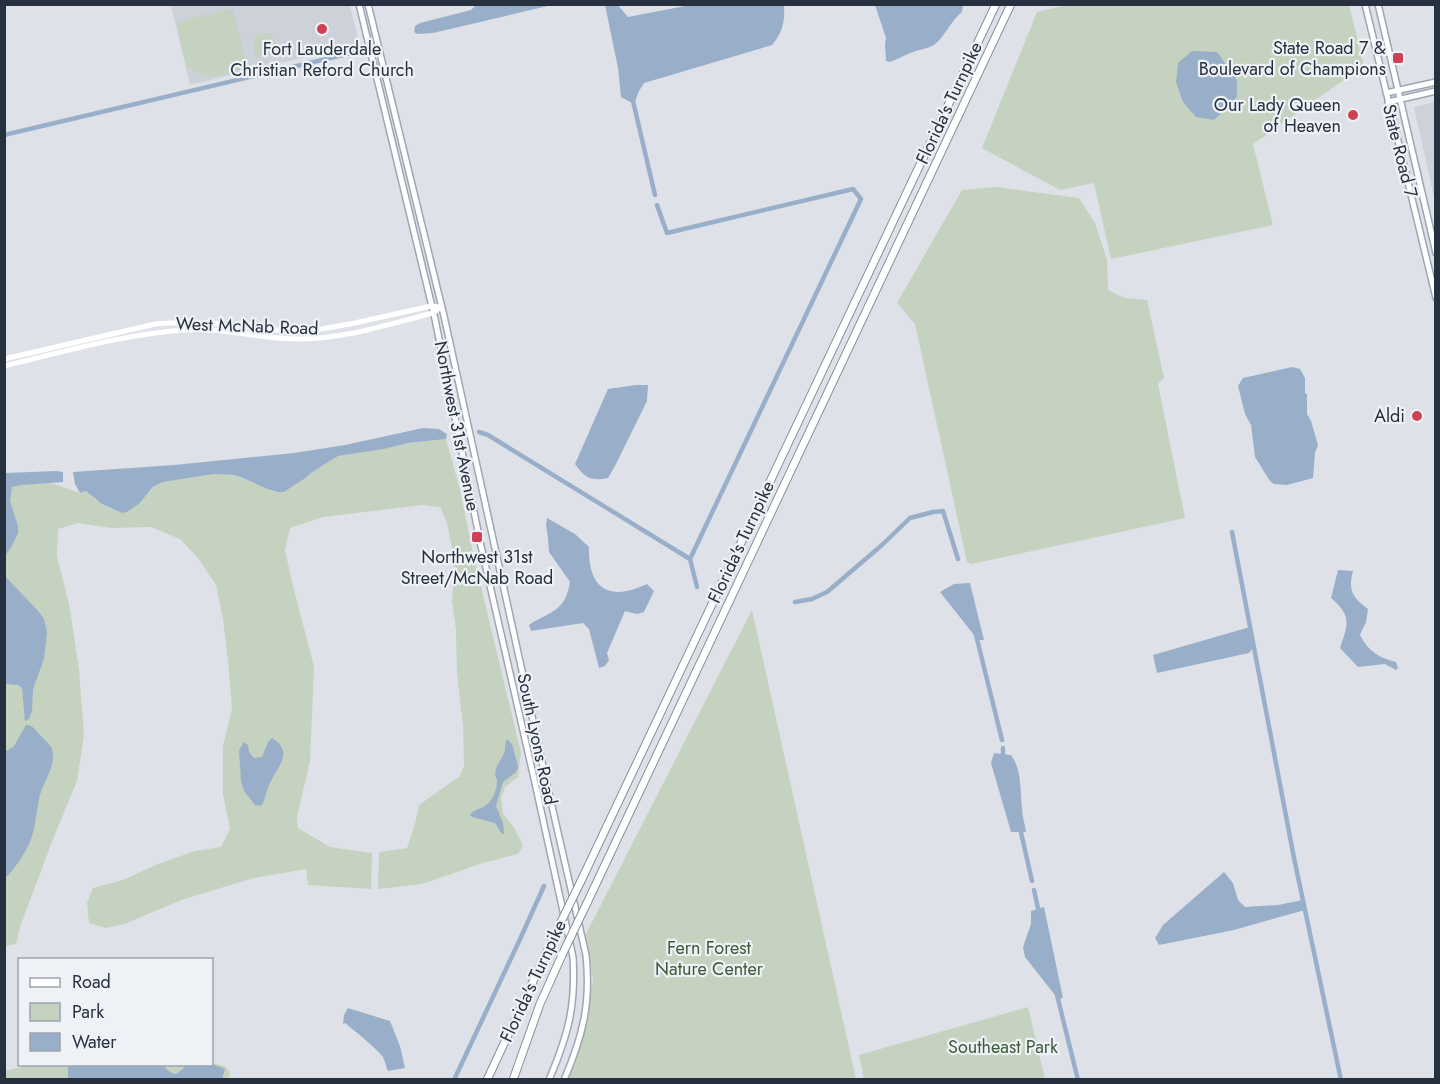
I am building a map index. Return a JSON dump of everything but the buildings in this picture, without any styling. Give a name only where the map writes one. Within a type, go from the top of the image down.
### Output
[{"type":"highway","name":"Florida's Turnpike","points":[[487,1080],[996,4]]},
{"type":"highway","name":"Florida's Turnpike","points":[[513,1080],[540,1004],[562,955],[1011,4]]},
{"type":"main road","name":"Northwest 31st Avenue","points":[[358,4],[433,313],[483,555],[573,957],[575,983],[572,1016],[549,1080]]},
{"type":"main road","name":"Northwest 31st Avenue","points":[[368,4],[462,397]]},
{"type":"main road","name":"State Road 7","points":[[1365,4],[1436,298]]},
{"type":"main road","name":"State Road 7","points":[[1376,4],[1436,253]]},
{"type":"main road","points":[[1386,93],[1436,82]]},
{"type":"main road","points":[[1388,102],[1436,91]]},
{"type":"main road","name":"West McNab Road","points":[[4,358],[155,324],[188,322],[275,330],[316,330],[355,324],[431,306],[441,307]]},
{"type":"main road","name":"West McNab Road","points":[[4,366],[156,332],[225,331],[300,339],[335,336],[433,313],[441,307]]},
{"type":"main road","name":"South Lyons Road","points":[[462,397],[586,955],[588,972],[584,1023],[580,1040],[564,1080]]},
{"type":"main road","points":[[511,677],[523,674]]},
{"type":"shaded area","points":[[171,5],[350,5],[359,44],[190,85]]},
{"type":"shaded area","points":[[1436,102],[1435,202],[1414,107]]},
{"type":"green space","points":[[1071,4],[1349,5],[1364,66],[1253,144],[1273,225],[1111,259],[1094,183],[1060,190],[982,148],[1037,12]]},
{"type":"green space","points":[[228,9],[233,11],[247,68],[215,76],[193,71],[186,65],[176,22]]},
{"type":"green space","points":[[260,33],[271,34],[277,46],[272,54],[258,57],[255,55],[254,40]]},
{"type":"green space","points":[[996,187],[1079,198],[1095,223],[1107,260],[1108,290],[1125,298],[1147,300],[1164,378],[1158,384],[1185,518],[972,564],[967,562],[915,324],[897,303],[962,190]]},
{"type":"green space","points":[[446,439],[521,753],[518,777],[505,787],[501,798],[503,814],[515,829],[523,846],[518,854],[483,863],[422,884],[378,889],[379,852],[407,848],[419,805],[460,776],[464,766],[456,630],[452,600],[455,563],[447,523],[440,507],[423,505],[323,517],[290,528],[285,550],[314,667],[310,761],[297,817],[298,828],[330,847],[372,853],[371,889],[308,885],[306,869],[254,878],[184,899],[124,924],[106,928],[89,923],[87,903],[93,888],[123,880],[195,851],[221,847],[230,829],[223,794],[223,746],[232,709],[223,619],[216,585],[198,558],[180,539],[151,527],[111,528],[78,523],[58,529],[57,556],[69,604],[79,669],[84,735],[77,781],[21,924],[16,944],[5,946],[4,485],[51,483],[80,493],[86,491],[102,504],[122,513],[140,503],[154,487],[163,482],[214,474],[232,475],[267,489],[284,492],[338,456],[408,443]]},
{"type":"green space","name":"Fern Forest Nature Center","points":[[752,610],[856,1079],[568,1080],[593,981],[586,934]]},
{"type":"green space","name":"Southeast Park","points":[[1028,1007],[1045,1079],[864,1079],[859,1055]]},
{"type":"green space","points":[[213,1063],[224,1066],[230,1072],[228,1080],[5,1080],[4,1071],[22,1067],[213,1066]]},
{"type":"water","points":[[875,4],[963,5],[962,12],[934,45],[890,62],[886,61],[886,38]]},
{"type":"water","points":[[476,5],[552,5],[433,33],[417,34],[414,32],[415,26],[420,23],[471,10]]},
{"type":"water","points":[[605,5],[618,5],[628,17],[690,5],[784,5],[784,21],[779,36],[772,45],[644,83],[634,104],[621,97],[618,68]]},
{"type":"water","points":[[1192,51],[1217,52],[1237,80],[1237,97],[1214,120],[1196,117],[1183,102],[1176,82],[1178,63]]},
{"type":"water","points":[[1292,367],[1300,369],[1305,378],[1307,414],[1318,445],[1313,478],[1287,485],[1274,484],[1255,457],[1251,425],[1245,414],[1238,386],[1243,378]]},
{"type":"water","points":[[648,385],[647,401],[608,478],[592,479],[575,464],[608,389]]},
{"type":"water","points":[[423,428],[439,429],[447,434],[446,439],[408,443],[338,456],[284,492],[267,489],[233,475],[214,474],[163,482],[153,487],[140,503],[122,513],[102,504],[86,491],[80,493],[75,484],[73,472],[294,453],[345,445]]},
{"type":"water","points":[[63,472],[63,482],[12,487],[10,501],[18,533],[5,556],[5,473]]},
{"type":"water","points":[[547,518],[575,534],[589,547],[592,573],[603,588],[622,592],[647,584],[654,591],[644,612],[637,614],[625,611],[607,653],[609,660],[605,666],[599,668],[589,629],[583,623],[531,631],[529,625],[561,605],[570,582],[549,552]]},
{"type":"water","points":[[1338,570],[1353,571],[1351,589],[1358,601],[1368,609],[1366,622],[1360,635],[1363,641],[1375,653],[1396,662],[1398,668],[1396,670],[1385,664],[1358,667],[1340,648],[1345,633],[1345,615],[1331,598]]},
{"type":"water","points":[[4,575],[39,612],[44,619],[47,632],[44,659],[33,689],[32,711],[29,719],[25,721],[22,688],[18,685],[5,684]]},
{"type":"water","points":[[970,583],[984,640],[978,640],[940,592],[954,584]]},
{"type":"water","points":[[1250,627],[1254,647],[1249,653],[1157,673],[1153,655]]},
{"type":"water","points":[[26,725],[34,728],[50,745],[53,755],[39,799],[34,830],[29,844],[20,860],[5,878],[5,752],[14,746]]},
{"type":"water","points":[[272,738],[279,743],[282,749],[282,760],[263,803],[261,806],[255,805],[244,791],[241,782],[239,750],[244,742],[248,745],[249,752],[254,758],[262,757]]},
{"type":"water","points":[[507,739],[512,744],[518,768],[503,782],[496,806],[503,823],[504,834],[502,834],[495,823],[470,815],[486,805],[494,795],[497,784],[495,772],[504,754]]},
{"type":"water","points":[[994,753],[1011,755],[1015,761],[1020,780],[1022,814],[1026,832],[1011,832],[991,763]]},
{"type":"water","points":[[1224,872],[1233,883],[1238,900],[1245,907],[1278,905],[1303,900],[1305,910],[1234,930],[1159,945],[1155,938],[1163,925]]},
{"type":"water","points":[[1044,907],[1063,998],[1058,999],[1025,957],[1023,947],[1031,924],[1031,911]]},
{"type":"water","points":[[348,1008],[390,1021],[400,1046],[405,1068],[388,1071],[380,1053],[345,1023],[343,1024]]},
{"type":"water","points":[[213,1064],[225,1069],[222,1079],[68,1080],[68,1066],[165,1066],[174,1074],[186,1066]]},
{"type":"waterway","points":[[4,135],[360,51]]},
{"type":"waterway","points":[[633,101],[655,195]]},
{"type":"waterway","points":[[657,205],[667,233],[853,189],[861,199],[690,559]]},
{"type":"waterway","points":[[479,432],[488,435],[690,559],[697,587]]},
{"type":"waterway","points":[[795,602],[812,599],[827,592],[910,518],[943,511],[958,559]]},
{"type":"waterway","points":[[1232,532],[1294,858],[1341,1080]]},
{"type":"waterway","points":[[976,635],[1002,740]]},
{"type":"waterway","points":[[1003,748],[1003,759]]},
{"type":"waterway","points":[[1020,828],[1032,881]]},
{"type":"waterway","points":[[454,1080],[544,886]]},
{"type":"waterway","points":[[1034,890],[1039,913]]},
{"type":"waterway","points":[[1057,995],[1078,1080]]},
{"type":"place","name":"Fort Lauderdale Christian Reford Church","points":[[322,29]]},
{"type":"place","name":"State Road 7 & Boulevard of Champions","points":[[1398,58]]},
{"type":"place","name":"Our Lady Queen of Heaven","points":[[1353,115]]},
{"type":"place","name":"Aldi","points":[[1417,416]]},
{"type":"place","name":"Northwest 31st Street/McNab Road","points":[[477,537]]}]
